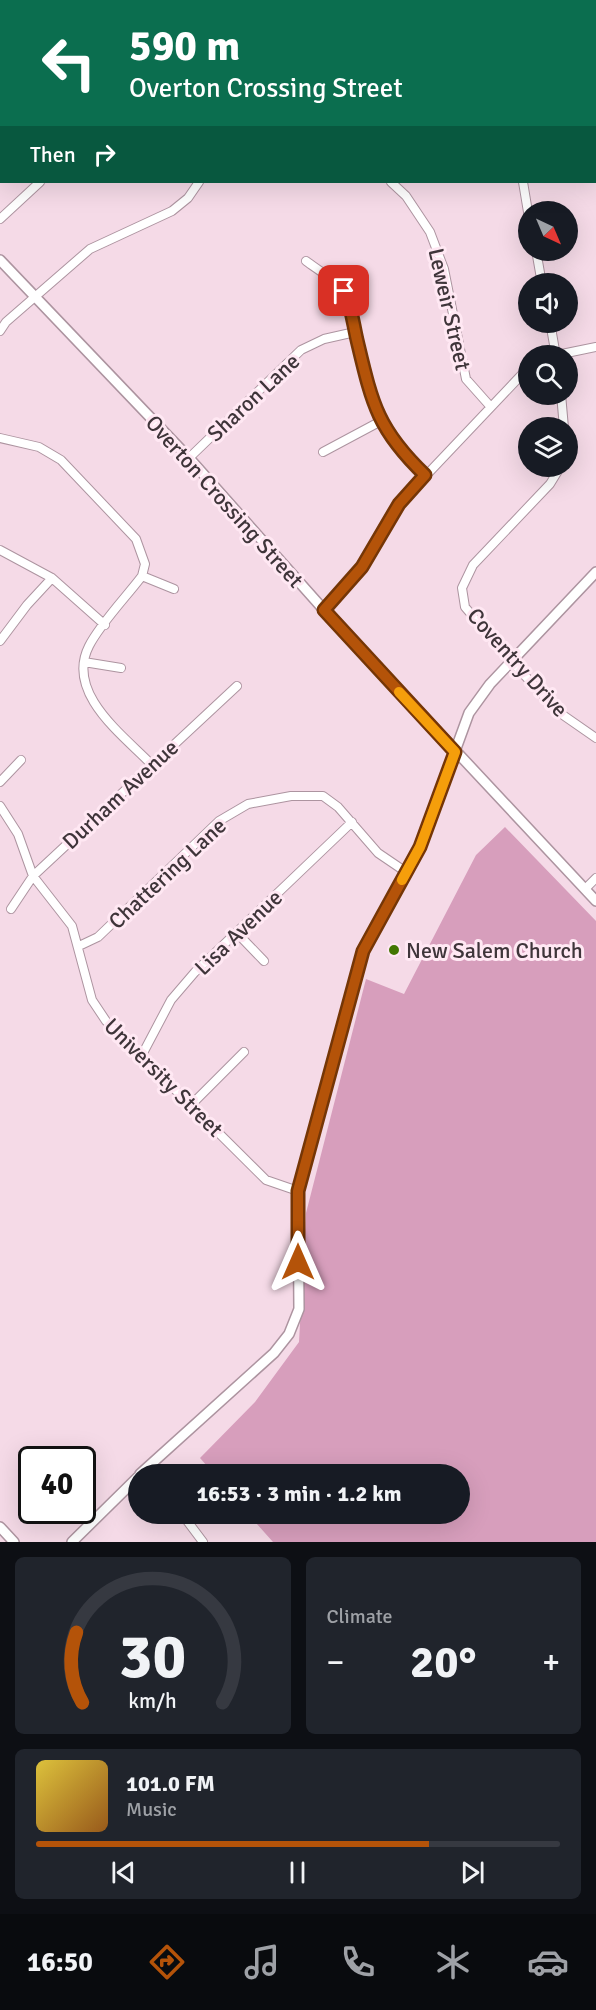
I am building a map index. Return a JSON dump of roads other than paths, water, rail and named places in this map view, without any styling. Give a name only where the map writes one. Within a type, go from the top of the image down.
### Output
[{"type":"street","points":[[0,219],[39,183]]},
{"type":"street","points":[[0,331],[6,322],[90,249],[172,211],[188,198],[198,183]]},
{"type":"street","name":"Leweir Street","points":[[392,183],[406,196],[430,232],[444,269],[466,379],[490,406]]},
{"type":"street","points":[[523,183],[526,201]]},
{"type":"street","name":"Overton Crossing Street","points":[[0,260],[189,458],[324,610],[596,901]]},
{"type":"street","points":[[306,261],[344,291],[352,308],[355,332],[371,398],[381,421],[399,451],[425,475]]},
{"type":"street","name":"Sharon Lane","points":[[189,458],[301,351],[324,339],[355,332]]},
{"type":"street","points":[[578,351],[596,347]]},
{"type":"street","points":[[324,610],[362,567],[399,504],[518,378]]},
{"type":"street","points":[[323,452],[381,421]]},
{"type":"street","points":[[0,438],[39,447],[61,460],[136,539],[145,564],[142,576],[89,646],[84,662],[86,687],[97,707],[151,764]]},
{"type":"street","name":"Coventry Drive","points":[[554,477],[473,565],[462,588],[465,607],[560,713],[596,738]]},
{"type":"street","points":[[0,550],[51,578],[105,625]]},
{"type":"street","points":[[154,1464],[274,1353],[289,1334],[298,1309],[298,1191],[363,951],[420,847],[469,713],[490,684],[596,572]]},
{"type":"street","points":[[142,576],[174,589]]},
{"type":"street","points":[[0,641],[51,578]]},
{"type":"street","points":[[84,662],[121,668]]},
{"type":"street","name":"Durham Avenue","points":[[11,909],[33,876],[237,686]]},
{"type":"street","points":[[0,782],[21,760]]},
{"type":"street","name":"Chattering Lane","points":[[79,946],[98,937],[219,821],[248,804],[291,796],[323,796],[338,807],[378,853],[406,872]]},
{"type":"street","name":"University Street","points":[[0,806],[18,834],[33,876],[72,926],[92,1000],[106,1021],[266,1180],[298,1191]]},
{"type":"street","name":"Lisa Avenue","points":[[142,1055],[171,1000],[195,972],[352,822]]},
{"type":"street","points":[[585,889],[596,878]]},
{"type":"street","points":[[237,933],[264,961]]},
{"type":"street","points":[[191,1105],[244,1052]]},
{"type":"street","points":[[72,1542],[128,1488]]},
{"type":"street","points":[[190,1524],[203,1542]]},
{"type":"street","points":[[0,1527],[14,1542]]},
{"type":"place","name":"New Salem Church","points":[[394,950]]}]
